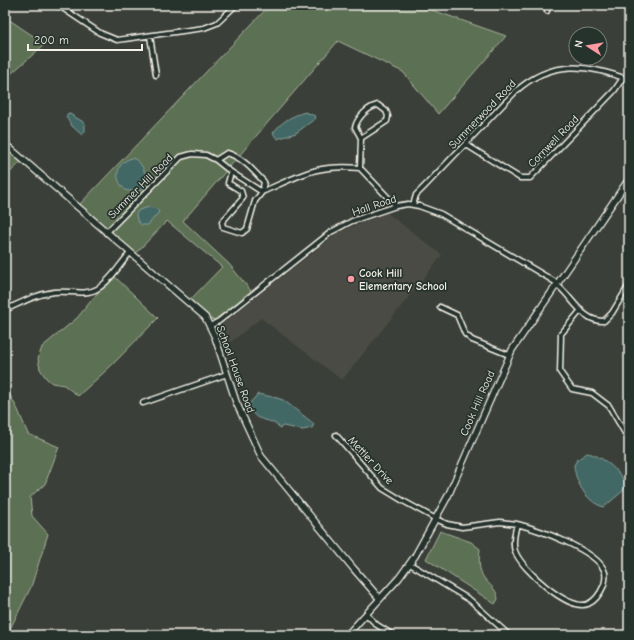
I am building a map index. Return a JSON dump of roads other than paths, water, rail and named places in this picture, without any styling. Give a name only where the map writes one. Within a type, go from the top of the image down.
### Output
[{"type":"street","points":[[58,5],[109,38],[117,40],[204,28],[217,23],[236,5]]},
{"type":"street","points":[[547,11],[548,5]]},
{"type":"street","points":[[150,36],[156,75]]},
{"type":"street","name":"Summerwood Road","points":[[413,205],[416,195],[518,89],[540,75],[561,68],[583,67],[602,70],[629,80]]},
{"type":"street","name":"Cornwell Road","points":[[465,144],[520,178],[530,178],[614,90],[623,78]]},
{"type":"street","points":[[360,168],[362,138],[355,127],[356,122],[370,107],[378,105],[386,111],[388,116],[387,121],[362,138]]},
{"type":"street","name":"School House Road","points":[[5,144],[106,233],[195,308],[210,326],[249,432],[261,456],[380,599]]},
{"type":"street","points":[[216,160],[227,153],[232,154],[249,167],[264,182],[262,192],[255,201],[247,229],[242,233],[223,227],[222,222],[243,198],[241,191],[228,183],[231,172]]},
{"type":"street","name":"Summer Hill Road","points":[[106,233],[181,157],[192,154],[206,155],[216,160],[231,172],[262,192]]},
{"type":"street","points":[[262,192],[305,172],[320,168],[340,166],[360,168],[396,206]]},
{"type":"street","name":"Cook Hill Road","points":[[347,635],[410,564],[436,519],[509,355],[629,179]]},
{"type":"street","name":"Hall Road","points":[[210,326],[219,321],[331,232],[352,220],[396,206],[413,205],[441,214],[557,284],[588,317],[596,321],[604,321],[612,313],[629,285]]},
{"type":"street","points":[[5,310],[22,300],[39,295],[56,292],[87,292],[96,290],[104,284],[130,253]]},
{"type":"street","points":[[440,307],[456,315],[465,334],[472,340],[509,355]]},
{"type":"street","points":[[581,310],[562,334],[560,372],[572,389],[592,393],[609,406],[629,440]]},
{"type":"street","points":[[143,403],[227,374]]},
{"type":"street","name":"Mettler Drive","points":[[336,435],[382,488],[436,519],[447,524],[462,527],[500,522],[516,524],[581,548],[604,569],[606,577],[603,587],[596,598],[589,604],[581,605],[572,603],[555,594],[539,580],[519,559],[515,551],[514,544],[516,524]]},
{"type":"street","points":[[410,564],[462,594],[509,635]]},
{"type":"street","points":[[366,614],[382,629],[393,635]]},
{"type":"water","points":[[305,112],[315,116],[316,118],[296,133],[277,139],[273,133],[280,125],[292,117]]},
{"type":"water","points":[[68,113],[85,123],[85,131],[82,135],[72,126],[66,117]]},
{"type":"water","points":[[132,158],[140,163],[144,172],[145,182],[141,190],[127,191],[119,183],[118,173],[122,164],[126,160]]},
{"type":"water","points":[[149,207],[157,209],[159,212],[148,225],[141,225],[137,220],[136,214],[139,210]]},
{"type":"water","points":[[258,394],[283,400],[314,424],[312,428],[303,430],[283,426],[280,428],[272,422],[258,418],[251,411],[249,404]]},
{"type":"water","points":[[587,453],[604,460],[614,468],[625,483],[624,490],[604,507],[592,501],[579,485],[574,465],[577,460]]},
{"type":"place","name":"Cook Hill Elementary School","points":[[351,279]]}]
